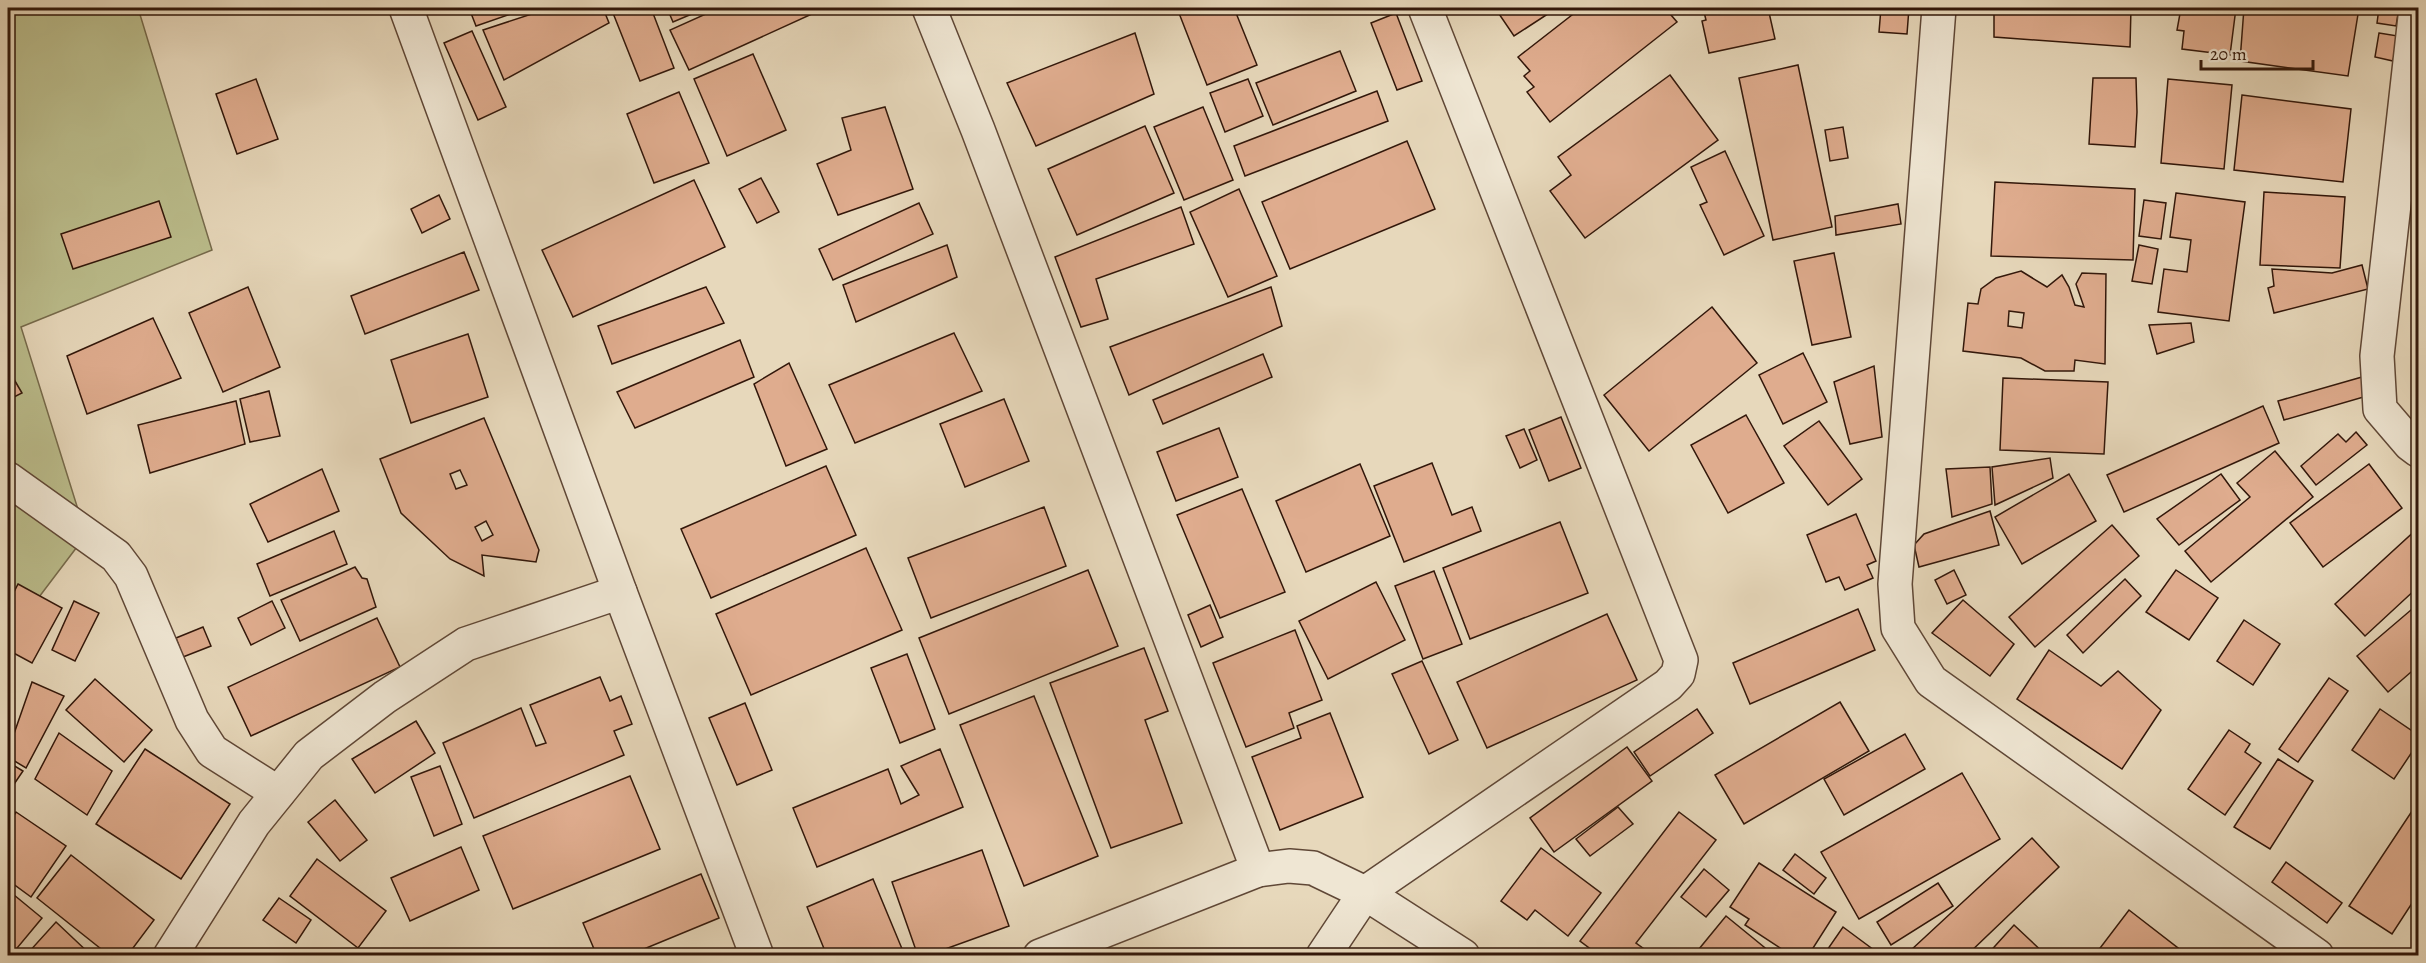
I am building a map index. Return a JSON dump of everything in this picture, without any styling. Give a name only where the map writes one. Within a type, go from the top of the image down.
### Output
[{"type":"street","points":[[406,8],[620,592],[757,956]]},
{"type":"street","points":[[929,8],[978,130],[1258,870]]},
{"type":"street","points":[[1323,956],[1365,893],[1668,685],[1678,674],[1681,660],[1425,8]]},
{"type":"street","points":[[1939,8],[1895,584],[1898,627],[1930,681],[2317,956]]},
{"type":"street","points":[[2416,8],[2377,356],[2380,409],[2418,450]]},
{"type":"street","points":[[8,478],[117,556],[131,576],[192,720],[212,751],[278,793]]},
{"type":"street","points":[[170,956],[254,823],[309,755],[385,697],[466,644],[620,592]]},
{"type":"street","points":[[1040,956],[1258,870],[1289,866],[1313,868],[1365,893],[1463,956]]},
{"type":"green space","points":[[8,8],[138,8],[212,250],[21,327],[86,535],[8,638]]},
{"type":"building","points":[[469,8],[528,8],[476,26]]},
{"type":"building","points":[[550,8],[603,8],[609,23],[504,80],[483,30]]},
{"type":"building","points":[[611,8],[651,8],[674,68],[640,81]]},
{"type":"building","points":[[667,8],[706,8],[673,22]]},
{"type":"building","points":[[719,8],[825,8],[689,70],[670,30]]},
{"type":"building","points":[[1177,8],[1234,8],[1257,65],[1207,85]]},
{"type":"building","points":[[1495,8],[1557,8],[1514,36]]},
{"type":"building","points":[[1581,8],[1665,8],[1677,22],[1550,122],[1527,92],[1534,87],[1524,76],[1530,71],[1518,57]]},
{"type":"building","points":[[1703,8],[1768,8],[1775,39],[1709,53],[1702,21],[1706,20]]},
{"type":"building","points":[[1881,8],[1909,8],[1907,34],[1879,32]]},
{"type":"building","points":[[1994,8],[2131,8],[2130,47],[1994,37]]},
{"type":"building","points":[[2181,8],[2236,8],[2230,55],[2182,49],[2184,31],[2177,30]]},
{"type":"building","points":[[2244,8],[2359,8],[2348,76],[2240,61]]},
{"type":"building","points":[[2379,8],[2399,8],[2396,26],[2377,23]]},
{"type":"building","points":[[1396,13],[1422,81],[1397,90],[1371,23]]},
{"type":"building","points":[[472,31],[506,107],[478,120],[444,43]]},
{"type":"building","points":[[1135,33],[1154,94],[1036,146],[1007,83]]},
{"type":"building","points":[[2379,33],[2398,36],[2393,61],[2375,57]]},
{"type":"building","points":[[1340,51],[1356,91],[1273,125],[1256,83]]},
{"type":"building","points":[[753,54],[786,130],[727,156],[694,79]]},
{"type":"building","points":[[1798,65],[1832,227],[1773,240],[1739,78]]},
{"type":"building","points":[[1670,75],[1718,140],[1585,238],[1550,191],[1571,175],[1558,157]]},
{"type":"building","points":[[2093,78],[2136,78],[2135,147],[2089,144]]},
{"type":"building","points":[[256,79],[278,139],[237,154],[216,94]]},
{"type":"building","points":[[1248,79],[1263,116],[1225,132],[1210,93]]},
{"type":"building","points":[[2168,79],[2232,85],[2224,169],[2161,163]]},
{"type":"building","points":[[1377,91],[1388,121],[1245,176],[1234,146]]},
{"type":"building","points":[[679,92],[709,163],[654,183],[627,114]]},
{"type":"building","points":[[2242,95],[2351,109],[2343,182],[2234,170]]},
{"type":"building","points":[[885,107],[913,189],[838,215],[817,164],[851,150],[842,118]]},
{"type":"building","points":[[1203,107],[1233,180],[1184,200],[1154,127]]},
{"type":"building","points":[[1145,126],[1174,193],[1077,235],[1048,169]]},
{"type":"building","points":[[1843,127],[1848,158],[1830,161],[1825,130]]},
{"type":"building","points":[[1407,141],[1435,209],[1290,269],[1262,202]]},
{"type":"building","points":[[1725,151],[1764,236],[1724,255],[1700,205],[1707,202],[1691,167]]},
{"type":"building","points":[[761,178],[779,212],[757,223],[739,189]]},
{"type":"building","points":[[694,180],[725,247],[573,317],[542,250]]},
{"type":"building","points":[[1995,182],[2135,189],[2133,260],[1991,256]]},
{"type":"building","points":[[1239,189],[1277,276],[1228,297],[1190,212]]},
{"type":"building","points":[[2264,192],[2345,197],[2340,268],[2260,265]]},
{"type":"building","points":[[2176,193],[2245,202],[2229,321],[2158,312],[2164,269],[2187,272],[2191,240],[2170,237]]},
{"type":"building","points":[[439,195],[450,219],[422,233],[411,209]]},
{"type":"building","points":[[2144,200],[2166,203],[2161,239],[2139,236]]},
{"type":"building","points":[[159,201],[171,237],[73,269],[61,234]]},
{"type":"building","points":[[919,203],[933,234],[833,280],[819,249]]},
{"type":"building","points":[[1898,204],[1901,224],[1836,235],[1835,216]]},
{"type":"building","points":[[1181,207],[1194,244],[1096,279],[1108,319],[1081,327],[1055,257]]},
{"type":"building","points":[[947,245],[957,277],[856,322],[843,285]]},
{"type":"building","points":[[2139,245],[2158,249],[2152,284],[2132,281]]},
{"type":"building","points":[[464,252],[479,290],[365,334],[351,296]]},
{"type":"building","points":[[1834,253],[1851,337],[1812,345],[1794,261]]},
{"type":"building","points":[[2362,265],[2368,289],[2274,313],[2268,288],[2274,286],[2272,269],[2332,273]]},
{"type":"building","points":[[2021,271],[2047,287],[2062,275],[2075,305],[2084,307],[2076,284],[2082,273],[2106,274],[2105,364],[2075,360],[2074,371],[2045,371],[2021,358],[1963,351],[1968,303],[1978,304],[1981,289],[1996,278]],"holes":[[[2009,311],[2024,313],[2022,328],[2008,326]]]},
{"type":"building","points":[[248,287],[280,367],[223,392],[189,313]]},
{"type":"building","points":[[706,287],[724,323],[612,364],[598,326]]},
{"type":"building","points":[[1271,287],[1282,326],[1129,395],[1110,347]]},
{"type":"building","points":[[1712,307],[1757,363],[1649,451],[1604,395]]},
{"type":"building","points":[[153,318],[181,378],[87,414],[67,356]]},
{"type":"building","points":[[2191,323],[2194,342],[2157,354],[2149,325]]},
{"type":"building","points":[[954,333],[982,391],[855,443],[829,385]]},
{"type":"building","points":[[468,334],[488,397],[411,423],[391,360]]},
{"type":"building","points":[[740,340],[754,377],[635,428],[617,392]]},
{"type":"building","points":[[1803,353],[1827,402],[1783,424],[1759,375]]},
{"type":"building","points":[[1263,354],[1272,377],[1163,424],[1153,400]]},
{"type":"building","points":[[789,363],[827,449],[786,466],[754,384]]},
{"type":"building","points":[[1874,366],[1882,437],[1850,444],[1834,382]]},
{"type":"building","points":[[8,369],[22,393],[8,400]]},
{"type":"building","points":[[2362,377],[2367,396],[2284,420],[2278,401]]},
{"type":"building","points":[[2003,378],[2108,382],[2104,454],[2000,450]]},
{"type":"building","points":[[269,391],[280,436],[250,442],[240,399]]},
{"type":"building","points":[[1004,399],[1029,461],[965,487],[940,424]]},
{"type":"building","points":[[236,401],[245,444],[150,473],[138,425]]},
{"type":"building","points":[[2263,406],[2279,443],[2124,512],[2107,475]]},
{"type":"building","points":[[1746,415],[1784,483],[1728,513],[1691,445]]},
{"type":"building","points":[[1561,417],[1581,468],[1549,481],[1529,430]]},
{"type":"building","points":[[484,418],[539,550],[536,562],[482,555],[484,576],[450,559],[401,513],[380,459]],"holes":[[[460,470],[467,485],[456,489],[450,474]],[[486,521],[493,535],[482,541],[475,527]]]},
{"type":"building","points":[[1819,421],[1862,479],[1828,505],[1784,446]]},
{"type":"building","points":[[1219,428],[1238,477],[1176,501],[1157,452]]},
{"type":"building","points":[[1524,429],[1537,460],[1520,468],[1506,436]]},
{"type":"building","points":[[2356,432],[2367,445],[2316,485],[2301,466],[2338,434],[2346,442]]},
{"type":"building","points":[[2275,451],[2313,497],[2211,582],[2185,551],[2250,497],[2237,483]]},
{"type":"building","points":[[2050,458],[2053,478],[1995,505],[1992,467]]},
{"type":"building","points":[[1432,463],[1452,515],[1472,507],[1481,531],[1404,562],[1374,486]]},
{"type":"building","points":[[1360,464],[1390,536],[1306,572],[1276,501]]},
{"type":"building","points":[[2369,464],[2402,508],[2323,567],[2290,523]]},
{"type":"building","points":[[826,466],[856,535],[711,598],[681,529]]},
{"type":"building","points":[[1990,467],[1992,504],[1952,517],[1946,469]]},
{"type":"building","points":[[322,469],[339,511],[268,542],[250,504]]},
{"type":"building","points":[[2069,474],[2096,521],[2022,564],[1995,517]]},
{"type":"building","points":[[2221,474],[2240,500],[2179,545],[2157,519]]},
{"type":"building","points":[[1242,489],[1285,592],[1220,618],[1177,515]]},
{"type":"building","points":[[1044,507],[1066,566],[931,618],[908,558]]},
{"type":"building","points":[[1990,511],[1999,545],[1919,567],[1914,545],[1924,534]]},
{"type":"building","points":[[1856,514],[1876,561],[1867,565],[1873,578],[1845,590],[1839,577],[1826,582],[1807,535]]},
{"type":"building","points":[[1560,522],[1588,593],[1470,639],[1443,568]]},
{"type":"building","points":[[2112,525],[2139,556],[2035,647],[2009,617]]},
{"type":"building","points":[[2418,528],[2418,587],[2365,636],[2335,604]]},
{"type":"building","points":[[334,531],[347,564],[270,596],[257,564]]},
{"type":"building","points":[[866,548],[902,630],[751,695],[716,614]]},
{"type":"building","points":[[355,567],[362,578],[367,579],[376,607],[300,641],[281,600]]},
{"type":"building","points":[[1088,570],[1118,646],[949,714],[919,638]]},
{"type":"building","points":[[1954,570],[1966,595],[1947,604],[1935,580]]},
{"type":"building","points":[[2176,570],[2218,598],[2189,640],[2146,612]]},
{"type":"building","points":[[1434,571],[1462,644],[1423,659],[1395,586]]},
{"type":"building","points":[[2125,579],[2141,596],[2083,653],[2067,635]]},
{"type":"building","points":[[1376,582],[1405,640],[1328,679],[1299,621]]},
{"type":"building","points":[[18,584],[62,608],[32,663],[8,650],[8,604]]},
{"type":"building","points":[[1963,600],[2014,644],[1990,676],[1932,633]]},
{"type":"building","points":[[74,601],[99,613],[75,661],[52,650]]},
{"type":"building","points":[[272,601],[285,628],[251,645],[238,618]]},
{"type":"building","points":[[2418,604],[2418,666],[2388,692],[2357,656]]},
{"type":"building","points":[[1210,605],[1223,637],[1201,647],[1188,615]]},
{"type":"building","points":[[1858,609],[1875,650],[1750,704],[1733,663]]},
{"type":"building","points":[[1607,614],[1637,680],[1487,748],[1457,682]]},
{"type":"building","points":[[377,618],[400,667],[251,736],[228,687]]},
{"type":"building","points":[[2244,620],[2280,644],[2253,685],[2217,661]]},
{"type":"building","points":[[203,627],[211,646],[183,657],[176,638]]},
{"type":"building","points":[[1295,630],[1322,700],[1289,713],[1294,728],[1246,747],[1213,663]]},
{"type":"building","points":[[1144,648],[1168,711],[1145,720],[1182,823],[1111,848],[1050,683]]},
{"type":"building","points":[[2049,650],[2101,686],[2118,671],[2161,710],[2122,769],[2017,699]]},
{"type":"building","points":[[907,654],[935,729],[900,743],[871,668]]},
{"type":"building","points":[[1422,661],[1458,740],[1429,754],[1392,674]]},
{"type":"building","points":[[600,677],[610,701],[621,696],[632,724],[614,731],[624,755],[474,818],[443,743],[521,708],[536,746],[546,743],[530,705]]},
{"type":"building","points":[[2329,678],[2348,691],[2298,762],[2279,749]]},
{"type":"building","points":[[95,679],[152,730],[124,762],[66,710]]},
{"type":"building","points":[[32,682],[64,696],[26,768],[8,757],[8,751]]},
{"type":"building","points":[[1034,696],[1098,856],[1024,886],[960,725]]},
{"type":"building","points":[[1840,702],[1869,751],[1744,824],[1715,775]]},
{"type":"building","points":[[745,703],[772,770],[737,785],[709,718]]},
{"type":"building","points":[[1697,709],[1713,733],[1650,776],[1634,752]]},
{"type":"building","points":[[2380,709],[2418,735],[2418,743],[2394,779],[2352,750]]},
{"type":"building","points":[[1330,713],[1363,797],[1280,830],[1252,757],[1301,738],[1297,726]]},
{"type":"building","points":[[416,721],[435,753],[375,793],[352,759]]},
{"type":"building","points":[[2229,730],[2250,744],[2245,752],[2261,763],[2225,815],[2188,789]]},
{"type":"building","points":[[59,733],[112,771],[87,815],[35,779]]},
{"type":"building","points":[[1905,734],[1925,769],[1844,815],[1824,779]]},
{"type":"building","points":[[1627,747],[1652,781],[1554,852],[1530,818]]},
{"type":"building","points":[[145,749],[230,804],[181,879],[96,824]]},
{"type":"building","points":[[940,749],[963,807],[817,867],[793,808],[888,769],[901,804],[919,795],[901,766]]},
{"type":"building","points":[[2278,759],[2313,781],[2270,849],[2234,827]]},
{"type":"building","points":[[8,762],[23,771],[8,793]]},
{"type":"building","points":[[440,766],[462,824],[434,836],[411,777]]},
{"type":"building","points":[[1962,773],[2000,839],[1859,919],[1821,852]]},
{"type":"building","points":[[630,776],[660,849],[513,909],[483,836]]},
{"type":"building","points":[[335,800],[367,840],[340,861],[308,822]]},
{"type":"building","points":[[2418,802],[2418,894],[2392,934],[2349,906]]},
{"type":"building","points":[[1618,807],[1633,824],[1590,856],[1576,839]]},
{"type":"building","points":[[16,812],[66,846],[31,897],[8,880],[8,825]]},
{"type":"building","points":[[1679,812],[1716,840],[1636,943],[1654,956],[1600,956],[1580,941]]},
{"type":"building","points":[[2032,838],[2059,867],[1966,956],[1916,956],[1911,950]]},
{"type":"building","points":[[461,847],[479,890],[410,921],[391,878]]},
{"type":"building","points":[[1541,848],[1601,893],[1568,936],[1535,910],[1527,920],[1501,901]]},
{"type":"building","points":[[982,850],[1009,926],[926,956],[918,956],[892,882]]},
{"type":"building","points":[[1795,854],[1826,878],[1814,894],[1783,870]]},
{"type":"building","points":[[71,855],[154,920],[127,956],[110,956],[37,898]]},
{"type":"building","points":[[317,859],[386,911],[358,948],[290,896]]},
{"type":"building","points":[[2286,862],[2342,903],[2327,923],[2272,882]]},
{"type":"building","points":[[1759,863],[1836,912],[1808,956],[1800,956],[1793,951],[1791,955],[1745,925],[1749,919],[1730,907]]},
{"type":"building","points":[[1704,869],[1729,890],[1706,917],[1681,897]]},
{"type":"building","points":[[701,874],[719,918],[627,956],[597,956],[583,923]]},
{"type":"building","points":[[873,879],[905,956],[827,956],[807,907]]},
{"type":"building","points":[[1938,883],[1953,906],[1891,945],[1877,922]]},
{"type":"building","points":[[8,890],[42,918],[13,953],[8,948]]},
{"type":"building","points":[[279,898],[311,920],[296,943],[263,920]]},
{"type":"building","points":[[2129,910],[2178,948],[2172,956],[2094,956]]},
{"type":"building","points":[[1726,916],[1775,956],[1708,956],[1699,949]]},
{"type":"building","points":[[56,922],[92,956],[28,956],[27,954]]},
{"type":"building","points":[[2014,925],[2047,956],[1986,956]]},
{"type":"building","points":[[1843,927],[1882,956],[1823,956]]}]
